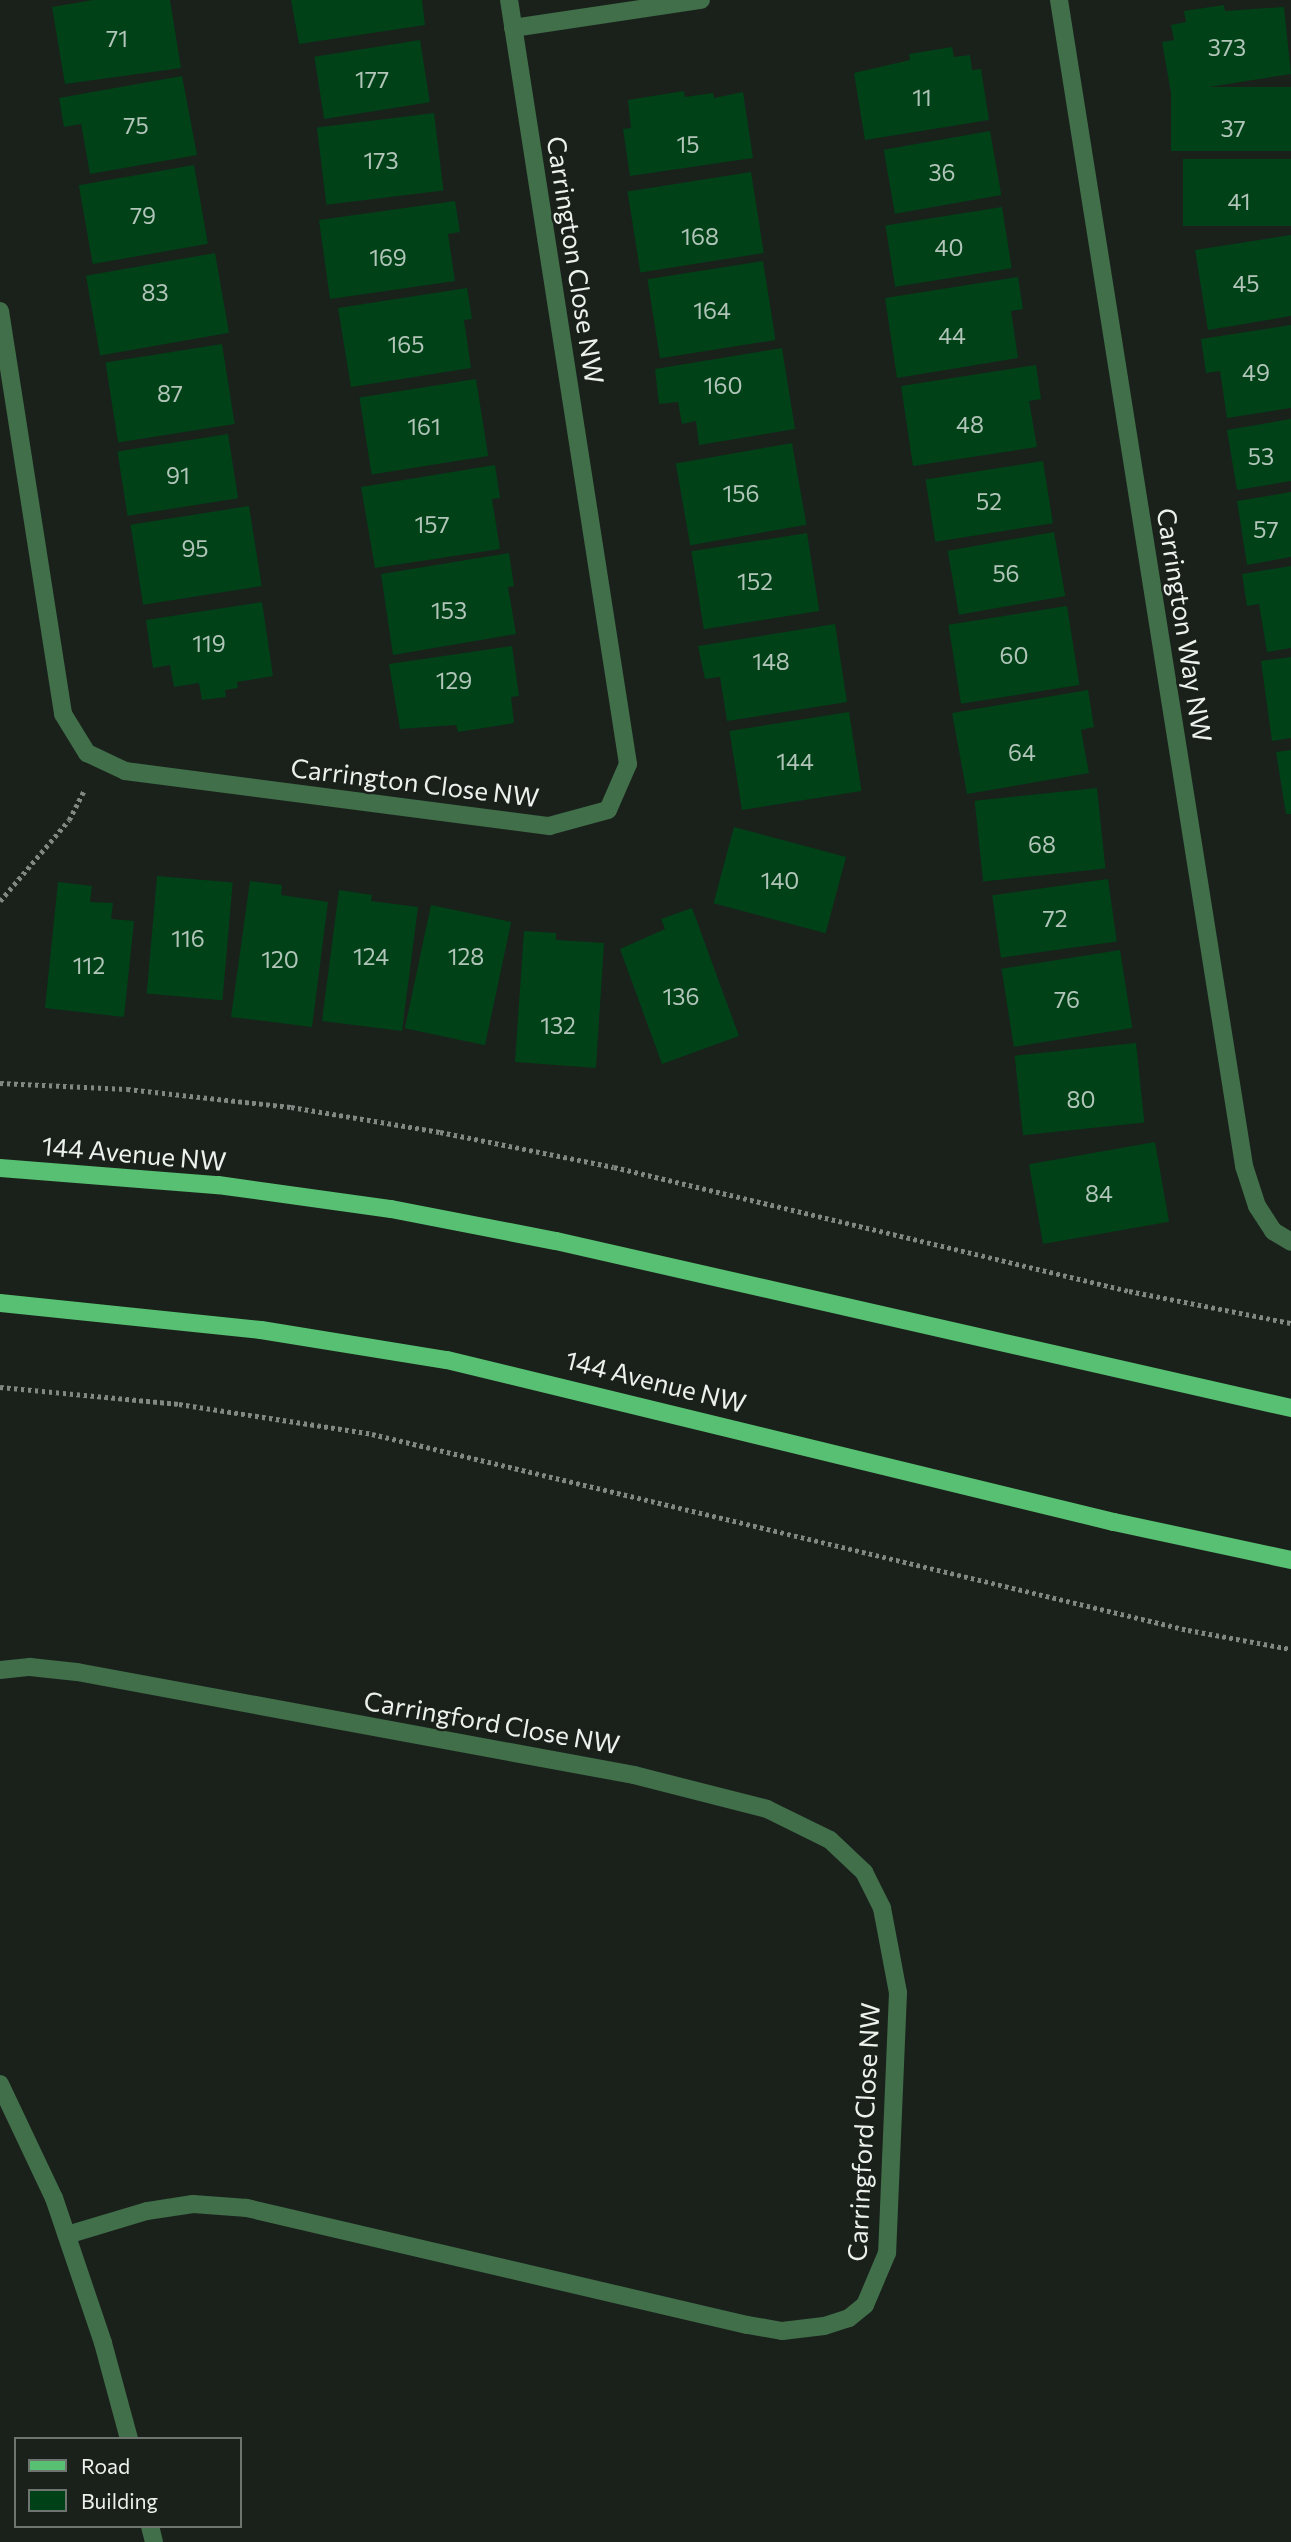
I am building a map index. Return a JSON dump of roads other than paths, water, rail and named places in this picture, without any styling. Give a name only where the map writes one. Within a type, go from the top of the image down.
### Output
[{"type":"main road","name":"144 Avenue NW","points":[[0,1168],[218,1185],[391,1209],[569,1244],[1291,1408]]},
{"type":"main road","name":"144 Avenue NW","points":[[0,1303],[261,1330],[447,1360],[1114,1522],[1291,1560]]},
{"type":"street","name":"Carrington Close NW","points":[[0,311],[63,714],[87,753],[125,771],[550,826],[608,810],[628,764],[509,0]]},
{"type":"street","points":[[513,29],[701,0]]},
{"type":"street","name":"Carrington Way NW","points":[[1059,0],[1244,1166],[1257,1206],[1273,1231],[1291,1242]]},
{"type":"street","name":"Carringford Close NW","points":[[0,1670],[30,1667],[90,1675],[634,1775],[767,1809],[830,1840],[864,1872],[881,1908],[898,1993],[887,2253],[878,2285],[865,2305],[849,2318],[824,2326],[782,2331],[747,2325],[247,2208],[193,2204],[147,2211],[67,2235]]},
{"type":"street","points":[[0,2084],[67,2235],[128,2437]]}]
